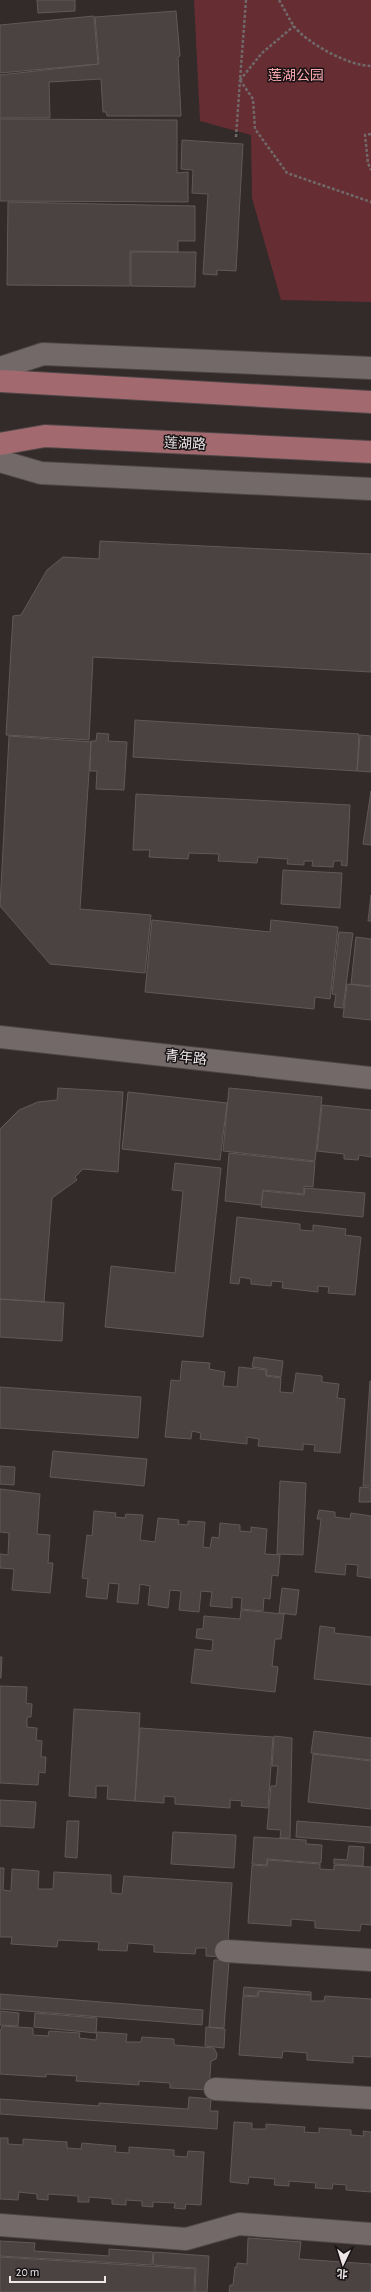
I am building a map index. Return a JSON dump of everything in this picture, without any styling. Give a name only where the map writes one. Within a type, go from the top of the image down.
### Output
[{"type":"main road","points":[[0,381],[371,402]]},
{"type":"main road","name":"莲湖路","points":[[0,444],[45,436],[371,452]]},
{"type":"street","points":[[0,368],[43,354],[371,368]]},
{"type":"street","points":[[0,461],[41,473],[371,489]]},
{"type":"street","name":"青年路","points":[[0,1037],[371,1078]]},
{"type":"street","points":[[226,1951],[371,1960]]},
{"type":"street","points":[[216,2089],[371,2098]]},
{"type":"street","points":[[0,2225],[186,2239],[239,2224],[371,2234]]},
{"type":"path","points":[[236,137],[246,0]]},
{"type":"path","points":[[279,0],[294,26],[325,52],[364,66],[371,66]]},
{"type":"path","points":[[240,80],[262,53],[294,26]]},
{"type":"path","points":[[240,80],[253,100],[255,129],[287,173],[371,202]]},
{"type":"path","points":[[371,134],[365,135],[368,163],[371,170]]},
{"type":"green space","name":"莲湖公园","points":[[194,0],[371,0],[371,302],[281,300],[252,198],[251,135],[200,121]]},
{"type":"building","points":[[37,0],[75,0],[75,11],[38,13]]},
{"type":"building","points":[[176,11],[180,56],[178,57],[181,116],[107,116],[106,112],[103,112],[101,79],[49,82],[50,118],[0,118],[0,75],[99,64],[95,17]]},
{"type":"building","points":[[94,16],[98,64],[0,73],[0,25]]},
{"type":"building","points":[[0,119],[177,120],[177,173],[188,172],[188,202],[0,201]]},
{"type":"building","points":[[182,140],[243,144],[236,271],[217,270],[217,275],[203,274],[208,194],[192,193],[193,170],[181,169]]},
{"type":"building","points":[[8,202],[195,206],[195,241],[178,241],[178,252],[130,251],[130,286],[7,285]]},
{"type":"building","points":[[131,252],[196,252],[195,287],[131,286]]},
{"type":"building","points":[[100,541],[371,554],[371,672],[93,657],[89,740],[6,735],[13,616],[21,615],[47,570],[63,557],[99,559]]},
{"type":"building","points":[[135,720],[359,734],[357,771],[133,757]]},
{"type":"building","points":[[97,733],[109,734],[108,741],[127,742],[124,790],[96,789],[97,771],[90,771],[91,741],[96,741]]},
{"type":"building","points":[[360,735],[371,736],[371,772],[357,771]]},
{"type":"building","points":[[9,736],[91,742],[80,909],[151,915],[145,973],[50,964],[0,906]]},
{"type":"building","points":[[371,791],[371,845],[363,844]]},
{"type":"building","points":[[136,794],[350,805],[347,866],[341,865],[342,861],[334,861],[333,867],[312,866],[313,861],[304,861],[304,865],[287,864],[288,859],[258,857],[257,863],[218,861],[219,854],[189,853],[188,859],[149,857],[150,850],[133,850]]},
{"type":"building","points":[[283,870],[342,873],[340,908],[281,904]]},
{"type":"building","points":[[371,895],[371,921],[368,921]]},
{"type":"building","points":[[152,920],[270,932],[271,920],[338,927],[330,999],[315,997],[314,1009],[145,992]]},
{"type":"building","points":[[339,932],[353,933],[343,1008],[334,1007],[336,995],[332,994]]},
{"type":"building","points":[[356,937],[371,939],[371,986],[351,984]]},
{"type":"building","points":[[347,984],[371,987],[371,1020],[343,1017]]},
{"type":"building","points":[[58,1088],[123,1092],[118,1172],[83,1169],[75,1177],[77,1180],[52,1198],[44,1302],[0,1299],[0,1129],[19,1110],[38,1102],[57,1100]]},
{"type":"building","points":[[229,1088],[322,1097],[315,1161],[223,1151]]},
{"type":"building","points":[[128,1092],[227,1103],[220,1160],[122,1149]]},
{"type":"building","points":[[322,1105],[371,1110],[371,1157],[359,1155],[358,1160],[344,1159],[344,1154],[317,1151]]},
{"type":"building","points":[[229,1153],[315,1162],[313,1187],[304,1186],[304,1194],[263,1190],[261,1205],[225,1201]]},
{"type":"building","points":[[175,1163],[221,1168],[203,1337],[105,1327],[111,1266],[175,1273],[183,1191],[172,1190]]},
{"type":"building","points":[[305,1188],[365,1193],[363,1217],[261,1207],[263,1191],[304,1195]]},
{"type":"building","points":[[237,1217],[300,1224],[300,1230],[313,1231],[313,1225],[346,1229],[345,1235],[361,1237],[355,1295],[328,1293],[329,1287],[318,1286],[318,1292],[282,1288],[283,1282],[272,1281],[271,1286],[251,1284],[251,1279],[240,1277],[239,1284],[230,1283]]},
{"type":"building","points":[[0,1299],[64,1303],[62,1341],[0,1337]]},
{"type":"building","points":[[254,1357],[283,1361],[281,1377],[266,1375],[267,1369],[252,1367]]},
{"type":"building","points":[[182,1361],[210,1363],[209,1369],[225,1372],[223,1386],[237,1387],[239,1367],[266,1370],[266,1376],[281,1378],[280,1392],[293,1393],[296,1373],[322,1376],[322,1382],[339,1384],[337,1398],[345,1399],[340,1453],[314,1451],[315,1445],[303,1444],[303,1450],[258,1446],[259,1439],[247,1437],[247,1444],[200,1439],[201,1433],[192,1431],[191,1439],[165,1437],[171,1380],[180,1381]]},
{"type":"building","points":[[370,1381],[371,1486],[363,1486]]},
{"type":"building","points":[[0,1387],[141,1397],[138,1438],[0,1428]]},
{"type":"building","points":[[53,1451],[147,1459],[144,1486],[50,1477]]},
{"type":"building","points":[[0,1466],[15,1467],[14,1485],[0,1484]]},
{"type":"building","points":[[280,1481],[306,1483],[303,1555],[277,1554]]},
{"type":"building","points":[[360,1487],[371,1488],[371,1502],[359,1502]]},
{"type":"building","points":[[0,1489],[40,1494],[37,1534],[50,1535],[48,1563],[53,1563],[50,1593],[12,1590],[14,1569],[0,1568],[0,1554],[8,1555],[9,1533],[0,1532]]},
{"type":"building","points":[[319,1510],[335,1512],[335,1517],[350,1519],[351,1513],[371,1516],[371,1578],[357,1576],[358,1565],[346,1564],[345,1575],[315,1572],[321,1519],[317,1519]]},
{"type":"building","points":[[94,1511],[116,1513],[115,1517],[125,1518],[126,1514],[143,1515],[140,1540],[155,1542],[158,1518],[179,1520],[178,1524],[188,1525],[188,1521],[205,1522],[203,1547],[210,1548],[212,1537],[219,1538],[220,1523],[240,1525],[240,1531],[251,1532],[251,1527],[267,1529],[265,1554],[280,1555],[278,1576],[272,1575],[270,1599],[264,1598],[263,1611],[241,1609],[242,1598],[232,1597],[232,1608],[210,1606],[212,1592],[201,1591],[199,1612],[179,1610],[181,1591],[170,1590],[168,1608],[148,1605],[150,1586],[140,1584],[138,1604],[117,1602],[119,1584],[109,1583],[107,1599],[86,1597],[88,1579],[82,1578],[87,1535],[92,1536]]},
{"type":"building","points":[[282,1588],[299,1590],[296,1615],[279,1613]]},
{"type":"building","points":[[241,1610],[284,1614],[281,1639],[275,1639],[272,1666],[278,1667],[275,1692],[191,1683],[195,1649],[212,1651],[213,1640],[196,1638],[197,1629],[203,1629],[204,1616],[240,1619]]},
{"type":"building","points":[[320,1626],[335,1628],[334,1633],[371,1637],[371,1685],[314,1679]]},
{"type":"building","points":[[0,1657],[2,1657],[1,1678],[0,1678]]},
{"type":"building","points":[[0,1686],[27,1687],[26,1703],[32,1704],[31,1717],[27,1717],[27,1727],[37,1728],[36,1740],[42,1741],[41,1757],[46,1757],[45,1773],[39,1772],[38,1785],[0,1783]]},
{"type":"building","points":[[74,1709],[140,1713],[135,1801],[107,1799],[108,1786],[96,1786],[96,1798],[69,1796]]},
{"type":"building","points":[[140,1728],[273,1737],[268,1808],[241,1806],[242,1801],[230,1800],[230,1808],[175,1804],[175,1797],[164,1796],[164,1803],[135,1801]]},
{"type":"building","points":[[314,1731],[371,1738],[371,1760],[311,1753]]},
{"type":"building","points":[[274,1736],[292,1738],[290,1838],[280,1838],[281,1830],[267,1829],[271,1786],[276,1786],[278,1766],[272,1766]]},
{"type":"building","points":[[313,1754],[371,1761],[371,1809],[308,1802]]},
{"type":"building","points":[[0,1800],[36,1802],[34,1828],[0,1826]]},
{"type":"building","points":[[67,1821],[79,1821],[77,1858],[65,1857]]},
{"type":"building","points":[[297,1821],[371,1827],[371,1843],[296,1837]]},
{"type":"building","points":[[173,1832],[236,1835],[234,1868],[171,1864]]},
{"type":"building","points":[[254,1837],[306,1840],[306,1844],[322,1845],[321,1863],[267,1859],[267,1865],[252,1864]]},
{"type":"building","points":[[349,1846],[364,1847],[363,1866],[334,1864],[334,1859],[347,1860]]},
{"type":"building","points":[[268,1860],[320,1864],[320,1869],[334,1870],[334,1865],[371,1867],[371,1925],[361,1924],[360,1931],[315,1928],[315,1921],[291,1919],[291,1926],[248,1923],[252,1865],[267,1866]]},
{"type":"building","points":[[0,1868],[4,1868],[3,1890],[11,1891],[12,1869],[39,1871],[38,1889],[53,1889],[54,1872],[111,1875],[111,1893],[122,1894],[124,1876],[232,1883],[227,1957],[206,1956],[206,1948],[196,1948],[195,1954],[154,1952],[154,1945],[128,1943],[127,1951],[98,1950],[99,1942],[58,1940],[57,1947],[11,1944],[12,1937],[0,1937]]},
{"type":"building","points":[[214,1960],[229,1961],[224,2028],[209,2027]]},
{"type":"building","points":[[244,1987],[311,1992],[311,1995],[258,1991],[257,1996],[243,1995]]},
{"type":"building","points":[[259,1991],[311,1995],[311,2001],[324,2001],[325,1996],[371,1999],[371,2057],[353,2056],[353,2063],[307,2060],[307,2053],[283,2051],[282,2058],[239,2055],[243,1996],[258,1997]]},
{"type":"building","points":[[0,1994],[203,2010],[202,2025],[0,2009]]},
{"type":"building","points":[[0,2011],[19,2013],[18,2026],[0,2025]]},
{"type":"building","points":[[35,2013],[97,2018],[96,2033],[34,2027]]},
{"type":"building","points":[[2,2026],[33,2028],[33,2035],[48,2036],[49,2031],[80,2033],[79,2038],[96,2040],[97,2032],[127,2034],[126,2042],[141,2042],[142,2037],[174,2039],[174,2045],[214,2048],[217,2054],[216,2059],[211,2061],[209,2090],[170,2088],[170,2083],[139,2081],[139,2085],[76,2081],[77,2076],[46,2074],[46,2077],[0,2074],[0,2032]]},
{"type":"building","points":[[206,2027],[225,2029],[224,2048],[205,2046]]},
{"type":"building","points":[[189,2097],[211,2099],[210,2111],[218,2111],[217,2129],[0,2114],[0,2099],[99,2106],[99,2103],[188,2109]]},
{"type":"building","points":[[234,2122],[252,2123],[252,2129],[266,2129],[266,2124],[305,2127],[304,2132],[319,2133],[319,2128],[351,2130],[351,2135],[364,2136],[363,2131],[371,2132],[371,2192],[346,2190],[346,2185],[333,2184],[332,2189],[315,2188],[316,2183],[289,2181],[289,2186],[274,2185],[275,2179],[249,2177],[248,2184],[230,2182]]},
{"type":"building","points":[[0,2138],[8,2138],[8,2144],[23,2145],[23,2139],[67,2142],[67,2148],[81,2149],[82,2143],[116,2146],[115,2152],[129,2153],[129,2147],[174,2150],[174,2156],[187,2157],[188,2151],[204,2152],[201,2205],[186,2204],[185,2209],[174,2208],[175,2203],[153,2202],[153,2207],[142,2206],[142,2201],[126,2200],[126,2205],[112,2204],[112,2199],[89,2197],[89,2202],[78,2202],[78,2196],[48,2194],[48,2200],[37,2199],[37,2194],[19,2192],[18,2200],[0,2199]]},
{"type":"building","points":[[248,2238],[301,2242],[299,2259],[371,2264],[371,2292],[229,2292],[230,2285],[233,2285],[235,2267],[237,2267],[237,2263],[247,2264]]},
{"type":"building","points":[[0,2241],[35,2243],[34,2251],[109,2256],[109,2249],[153,2252],[152,2265],[0,2256]]},
{"type":"building","points":[[154,2252],[209,2256],[207,2292],[195,2292],[196,2268],[153,2265]]},
{"type":"building","points":[[0,2257],[195,2269],[194,2292],[0,2292]]}]
